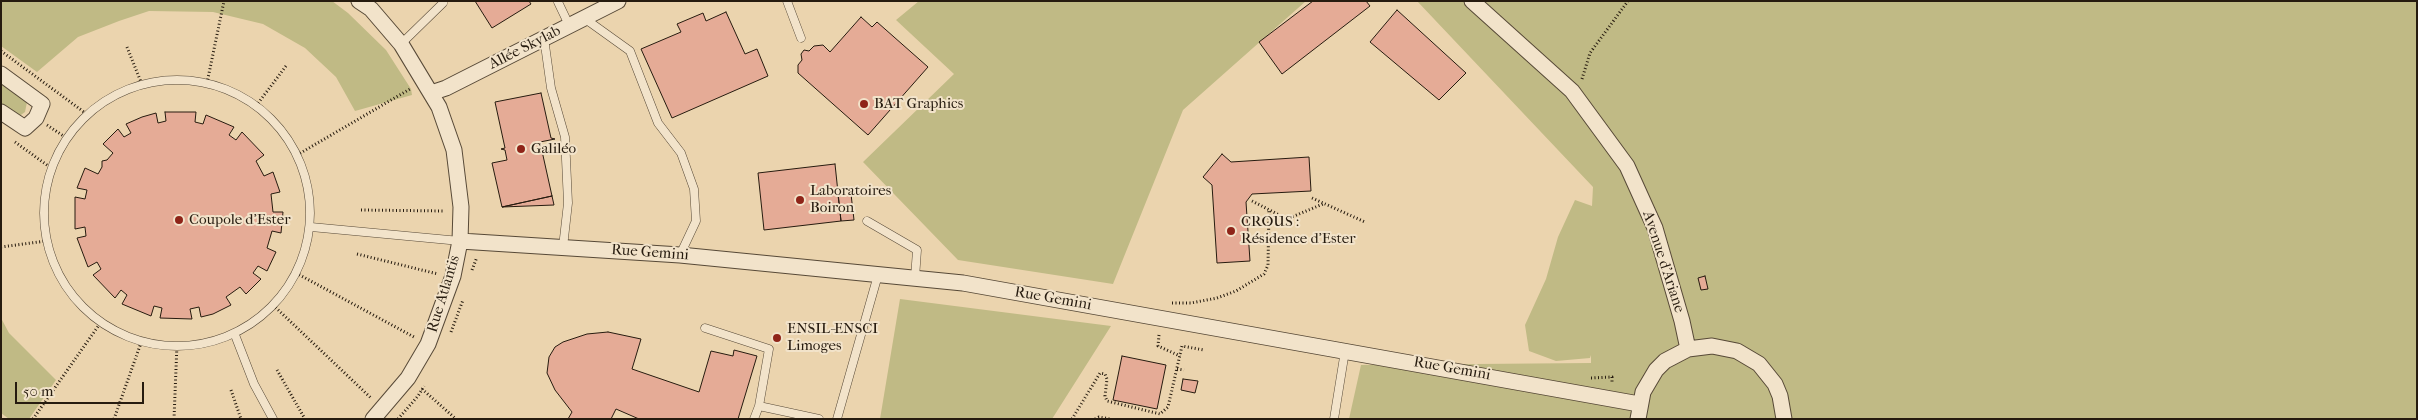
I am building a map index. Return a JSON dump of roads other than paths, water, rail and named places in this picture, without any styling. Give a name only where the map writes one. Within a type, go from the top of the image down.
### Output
[{"type":"street","name":"Rue Atlantis","points":[[359,1],[371,9],[401,44],[439,107],[454,150],[461,207],[460,241],[453,276],[428,344],[408,378],[378,414]]},
{"type":"street","name":"Allée Skylab","points":[[431,93],[446,88],[617,1]]},
{"type":"street","name":"Avenue d'Ariane","points":[[1472,1],[1572,91],[1627,166],[1651,220],[1682,321],[1688,349]]},
{"type":"street","points":[[1,74],[42,104],[36,118],[24,128],[1,112]]},
{"type":"street","name":"Rue Gemini","points":[[460,241],[680,255],[973,284],[1345,351],[1639,411]]},
{"type":"street","points":[[1639,411],[1648,380],[1665,361],[1688,349],[1700,346],[1725,347],[1749,356],[1768,373],[1780,396],[1784,419]]},
{"type":"lane","points":[[787,1],[801,38]]},
{"type":"lane","points":[[558,2],[569,25]]},
{"type":"lane","points":[[401,44],[442,3]]},
{"type":"lane","points":[[584,18],[630,51],[658,123],[681,153],[694,189],[696,221],[680,255]]},
{"type":"lane","points":[[544,38],[551,88],[565,137],[568,203],[563,247]]},
{"type":"lane","points":[[171,81],[207,83],[248,100],[256,106],[275,122],[297,155],[308,186],[311,227],[296,273],[273,305],[235,335],[192,345],[142,340],[99,325],[66,290],[46,241],[42,208],[51,168],[68,139],[88,115],[108,98],[143,87],[171,81]]},
{"type":"lane","points":[[868,221],[917,250],[915,278]]},
{"type":"lane","points":[[311,227],[460,241]]},
{"type":"lane","points":[[838,419],[878,274]]},
{"type":"lane","points":[[705,328],[769,349],[759,406],[754,419]]},
{"type":"lane","points":[[235,335],[254,384],[273,419]]},
{"type":"lane","points":[[1334,419],[1345,351]]},
{"type":"lane","points":[[759,406],[819,419]]},
{"type":"place","name":"BAT Graphics","points":[[864,104]]},
{"type":"place","name":"Galiléo","points":[[521,149]]},
{"type":"place","name":"Laboratoires Boiron","points":[[800,200]]},
{"type":"place","name":"Coupole d'Ester","points":[[179,220]]},
{"type":"place","name":"CROUS : Résidence d'Ester","points":[[1231,231]]},
{"type":"place","name":"ENSIL-ENSCI Limoges","points":[[777,338]]}]
